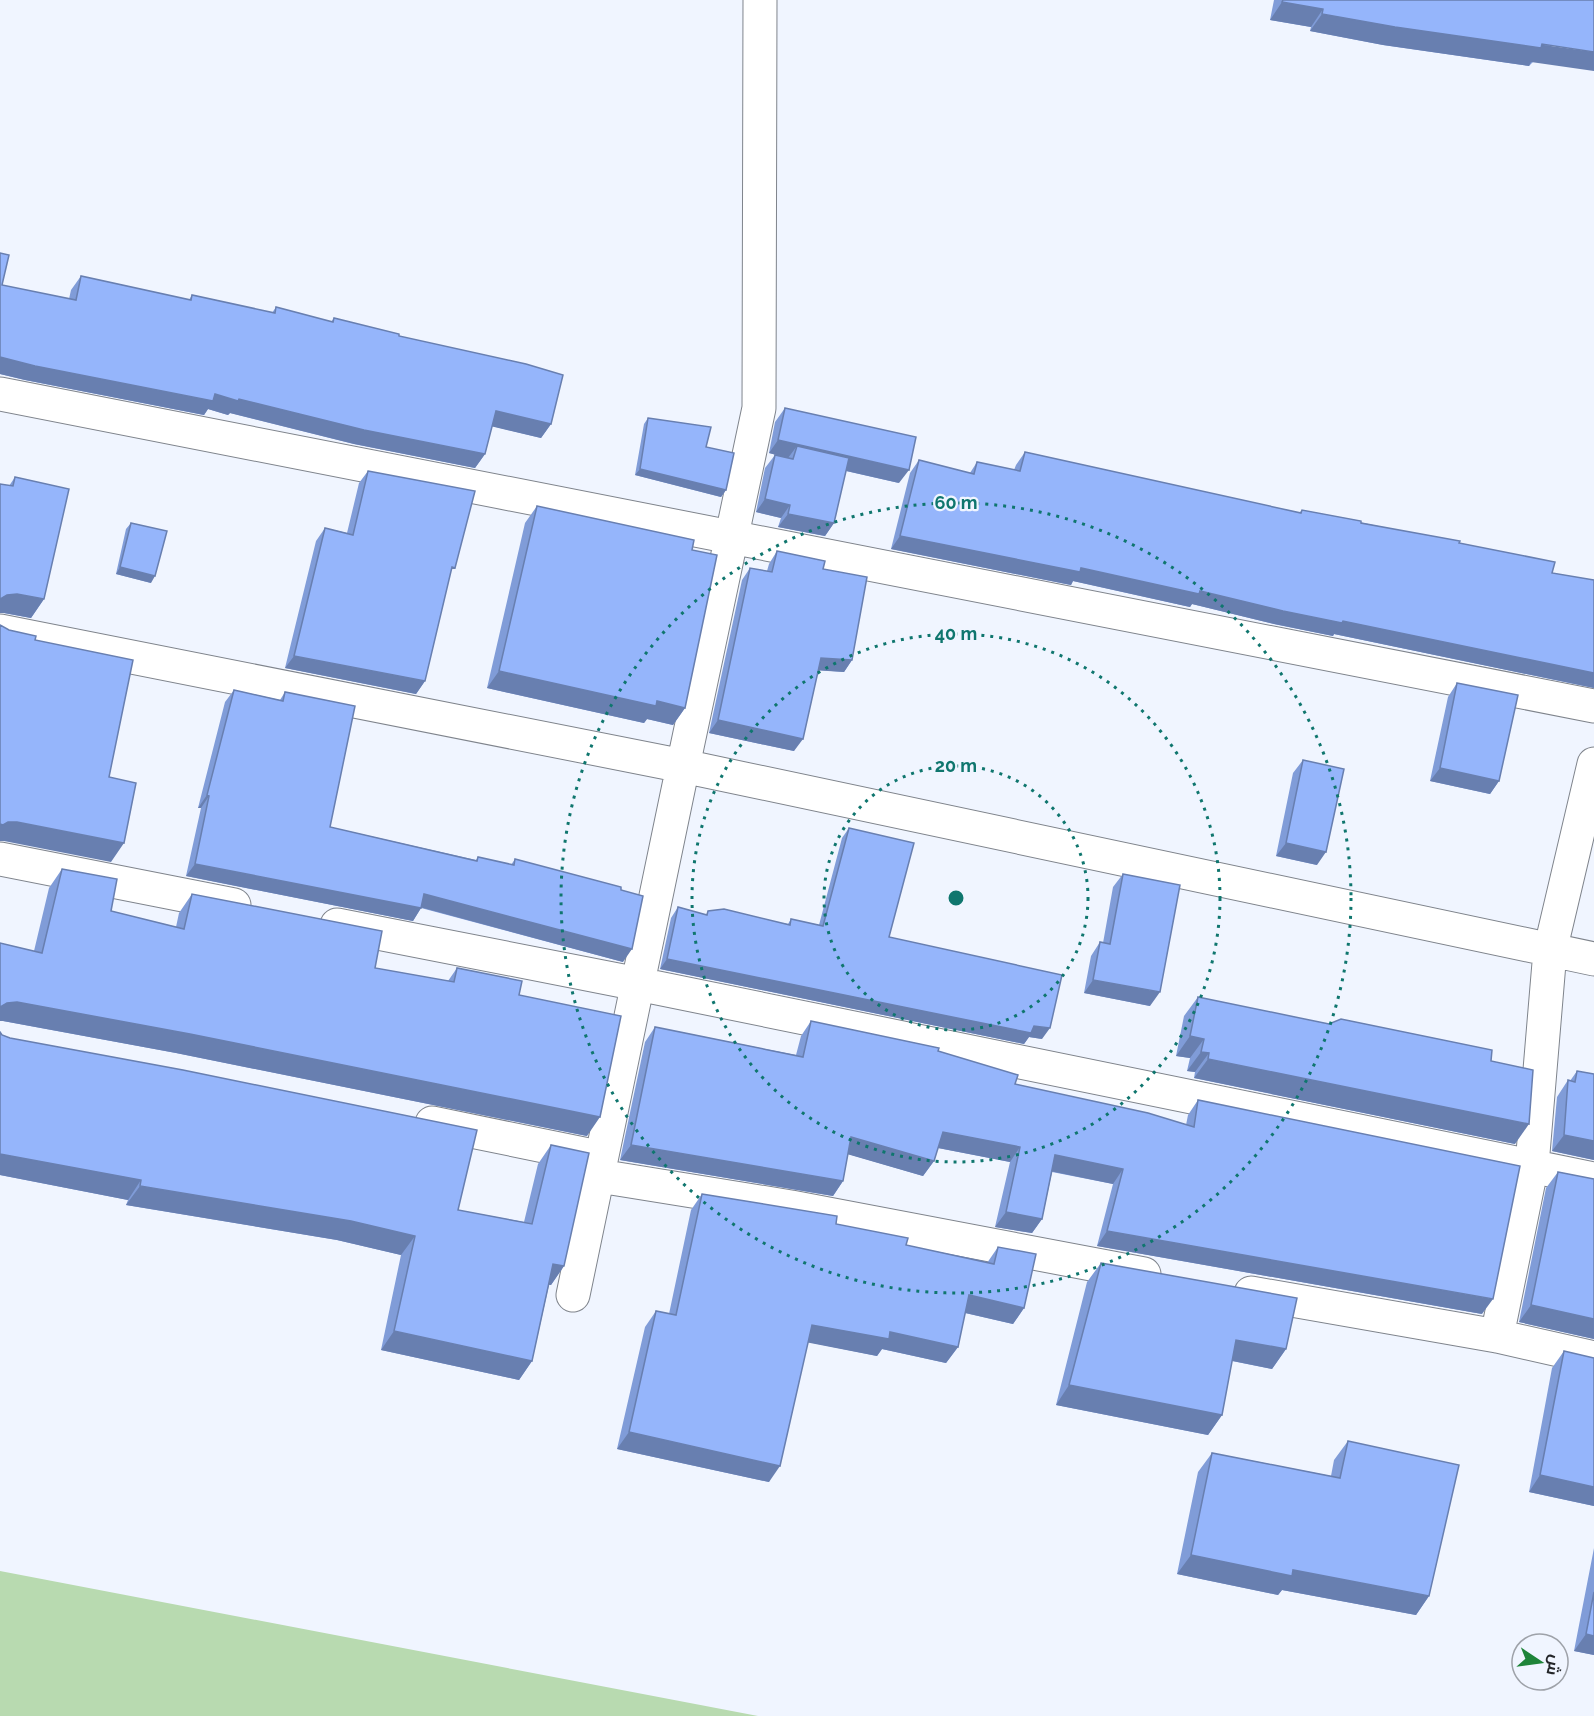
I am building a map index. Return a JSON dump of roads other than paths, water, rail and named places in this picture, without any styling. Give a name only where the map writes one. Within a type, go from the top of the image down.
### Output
[{"type":"street","points":[[573,1295],[682,766],[759,408],[760,0]]},
{"type":"street","points":[[0,394],[1594,706]]},
{"type":"street","points":[[0,631],[682,766],[1594,959]]},
{"type":"street","points":[[1497,1336],[1532,1165],[1550,951],[1594,764]]},
{"type":"street","points":[[0,859],[267,911]]},
{"type":"street","points":[[313,920],[1594,1179]]},
{"type":"street","points":[[405,1118],[600,1167],[791,1207],[1174,1280]]},
{"type":"street","points":[[1221,1288],[1497,1336],[1594,1358]]}]
